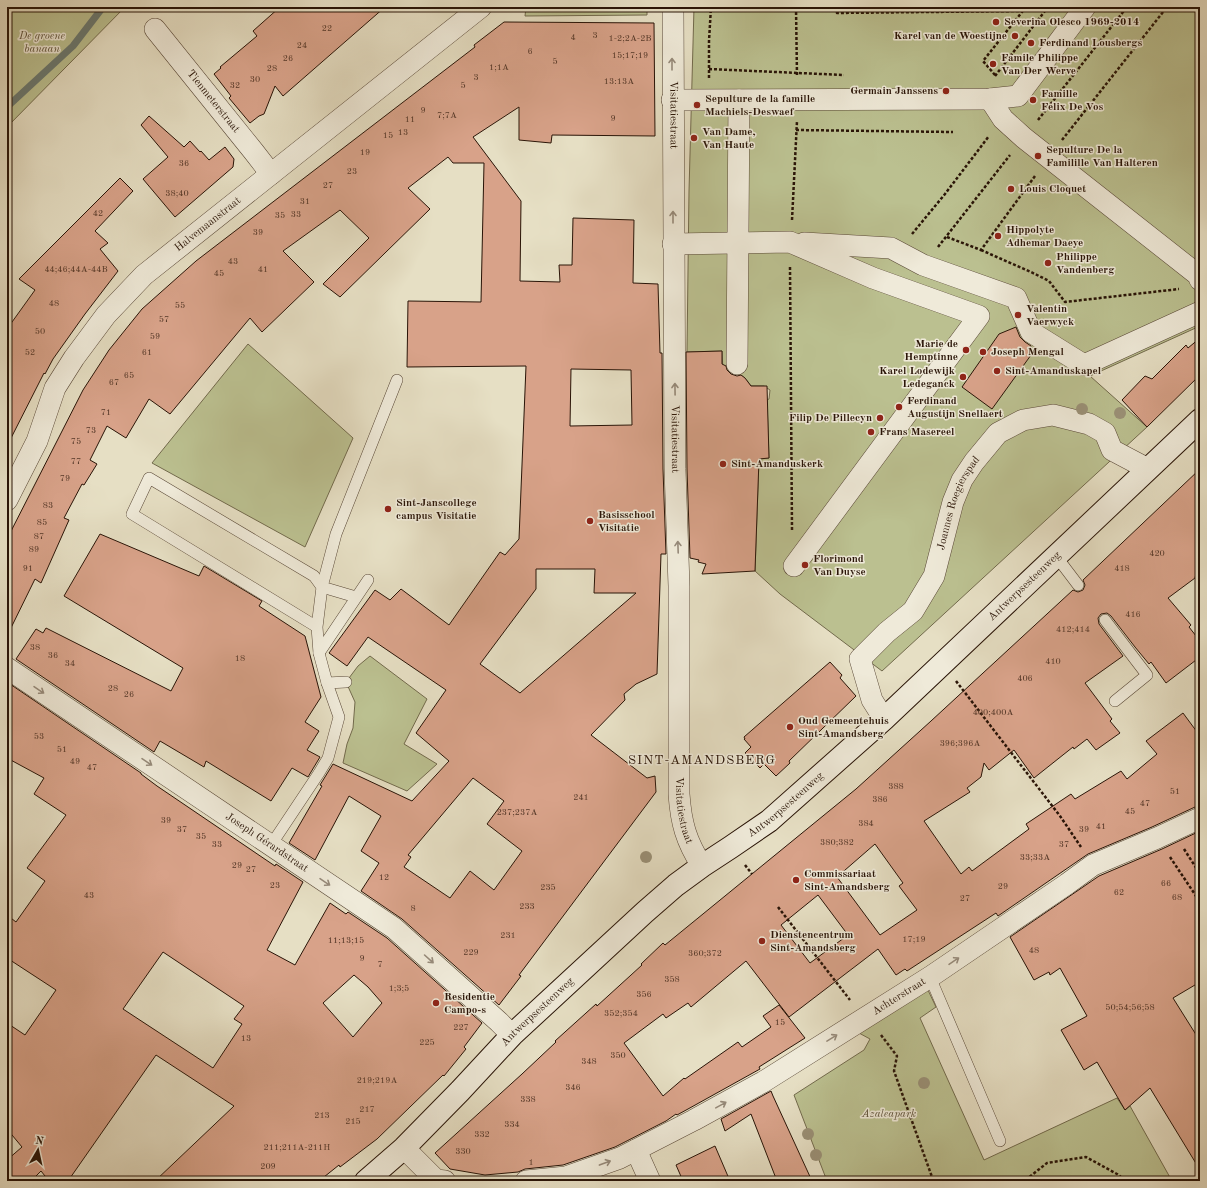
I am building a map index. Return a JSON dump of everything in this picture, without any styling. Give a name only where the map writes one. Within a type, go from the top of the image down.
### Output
[{"type":"main road","name":"Antwerpsesteenweg","points":[[366,1181],[404,1148],[512,1035],[646,912],[676,885],[769,821],[884,719],[1200,420]]},
{"type":"street","name":"Halvemaanstraat","points":[[7,500],[37,441],[55,388],[74,358],[106,315],[144,275],[481,7]]},
{"type":"street","name":"Visitatiestraat","points":[[672,7],[675,469],[679,586],[679,794],[680,813],[687,840],[702,866]]},
{"type":"street","points":[[672,100],[990,99],[1018,96],[1085,7]]},
{"type":"street","name":"Tienmeterstraat","points":[[155,29],[271,174]]},
{"type":"street","points":[[990,99],[1003,119],[1024,138],[1198,275],[1192,284]]},
{"type":"street","points":[[737,364],[739,100]]},
{"type":"street","points":[[674,244],[790,242],[891,248],[923,265],[1016,298],[1031,332],[1084,365],[1200,312]]},
{"type":"street","points":[[790,242],[873,278],[979,316],[794,566]]},
{"type":"street","points":[[873,278],[891,248]]},
{"type":"street","name":"Joannes Roegierspad","points":[[884,719],[872,700],[860,659],[887,632],[913,611],[934,576],[953,502],[962,480],[974,462],[998,433],[1023,420],[1053,415],[1089,424],[1105,433],[1112,450],[1148,469]]},
{"type":"street","name":"Joseph Gérardstraat","points":[[7,668],[394,928],[512,1035]]},
{"type":"street","name":"Achterstraat","points":[[526,1181],[566,1177],[620,1158],[694,1120],[763,1082],[866,1018],[930,977],[1093,865],[1165,835],[1200,818]]},
{"type":"street","points":[[404,1148],[436,1180],[445,1181]]},
{"type":"street","points":[[636,1150],[650,1181]]},
{"type":"lane","points":[[270,846],[328,758],[339,717],[327,683],[319,653],[317,627],[322,587],[336,534],[397,380]]},
{"type":"lane","points":[[317,627],[132,514],[149,478],[314,576],[322,587],[356,598]]},
{"type":"lane","points":[[1056,556],[1078,585]]},
{"type":"lane","points":[[319,653],[368,580]]},
{"type":"lane","points":[[1105,620],[1147,675],[1115,701]]},
{"type":"lane","points":[[327,683],[346,682]]},
{"type":"lane","points":[[930,977],[1000,1141]]},
{"type":"path","points":[[709,100],[709,41],[712,7]]},
{"type":"path","points":[[796,7],[798,100],[790,242],[792,534],[808,547]]},
{"type":"path","points":[[836,7],[836,13],[1022,11]]},
{"type":"path","points":[[995,76],[983,61],[1026,7]]},
{"type":"path","points":[[990,99],[990,85],[995,76],[1048,7]]},
{"type":"path","points":[[981,250],[1049,158],[1167,7]]},
{"type":"path","points":[[796,130],[953,132]]},
{"type":"path","points":[[891,248],[909,237],[945,194],[987,138]]},
{"type":"path","points":[[946,237],[981,250],[1049,281],[1065,302],[1192,284]]},
{"type":"path","points":[[942,664],[1060,816],[1093,865]]},
{"type":"path","points":[[1165,835],[1200,874]]},
{"type":"path","points":[[1165,835],[1200,902]]},
{"type":"path","points":[[778,907],[897,1056],[894,1071],[932,1177],[937,1181]]},
{"type":"path","points":[[1028,1181],[1028,1178],[1047,1163],[1086,1157],[1117,1174],[1126,1181]]},
{"type":"green space","name":"De groene banaan","points":[[7,7],[125,7],[7,127]]},
{"type":"green space","points":[[526,7],[647,7],[647,15],[525,16]]},
{"type":"green space","points":[[694,7],[1200,7],[1200,326],[1090,376],[1147,427],[882,671],[780,594],[755,571],[759,459],[769,458],[767,400],[769,399],[770,390],[764,386],[751,386],[739,374],[723,371],[722,351],[687,352],[689,191]]},
{"type":"green space","points":[[248,344],[353,438],[305,547],[152,463]]},
{"type":"green space","points":[[370,656],[427,699],[404,744],[437,764],[407,791],[343,763],[347,744],[353,728],[355,702],[346,682],[358,666]]},
{"type":"green space","name":"Azaleapark","points":[[927,988],[936,1007],[920,1018],[984,1160],[1117,1098],[1125,1110],[1130,1106],[1172,1181],[827,1181],[794,1095],[864,1050],[870,1039],[859,1033]]},
{"type":"building","points":[[280,7],[385,7],[283,96],[275,86],[264,114],[250,123],[229,98],[231,96],[214,74],[221,68],[220,67],[257,36],[253,31]]},
{"type":"building","points":[[504,22],[654,23],[655,136],[552,135],[551,143],[519,140],[519,107],[473,137],[521,201],[520,281],[560,282],[559,265],[572,265],[573,218],[634,220],[633,283],[658,284],[660,353],[662,353],[663,469],[666,554],[661,554],[657,674],[636,684],[624,694],[625,700],[591,735],[647,778],[655,776],[656,792],[519,975],[521,976],[499,1005],[402,919],[361,891],[379,863],[361,851],[381,816],[349,796],[315,860],[289,843],[333,764],[412,801],[449,761],[416,733],[446,690],[368,637],[347,666],[329,653],[375,590],[390,600],[401,589],[449,625],[500,552],[505,555],[519,539],[526,366],[407,367],[408,301],[481,302],[484,163],[453,163],[448,157],[408,188],[430,209],[340,297],[323,284],[369,238],[340,210],[283,251],[314,282],[262,332],[250,318],[170,414],[149,399],[126,438],[107,426],[90,460],[97,464],[84,485],[82,484],[64,518],[69,520],[41,583],[35,579],[7,636],[7,539],[83,390],[109,350],[142,309],[196,261],[475,47],[474,45]],"holes":[[[571,369],[631,370],[632,425],[570,426]],[[536,569],[595,569],[594,593],[636,593],[520,693],[480,664],[536,589]],[[473,778],[504,801],[487,824],[522,851],[494,890],[470,871],[450,898],[404,867],[411,857],[408,855]]]},
{"type":"building","points":[[149,116],[184,147],[190,141],[209,160],[225,147],[234,159],[233,167],[175,217],[143,179],[168,157],[141,125]]},
{"type":"building","points":[[120,178],[133,191],[95,231],[108,243],[100,249],[118,271],[85,314],[53,359],[45,374],[44,373],[7,446],[7,329],[35,290],[19,279]]},
{"type":"building","name":"Sint-Amanduskapel","points":[[1016,327],[1020,337],[1031,346],[1031,355],[992,409],[962,387],[999,334]]},
{"type":"building","points":[[1200,338],[1200,375],[1147,427],[1122,400],[1145,376],[1152,379],[1186,345],[1188,348]]},
{"type":"building","name":"Sint-Amanduskerk","points":[[722,351],[722,364],[726,366],[727,370],[731,374],[737,376],[741,375],[751,386],[767,386],[769,458],[759,459],[755,571],[702,574],[706,564],[698,562],[699,560],[690,558],[687,469],[686,352]]},
{"type":"building","points":[[1200,469],[1200,555],[1195,578],[1168,598],[1191,625],[1189,627],[1200,641],[1200,657],[1166,683],[1151,662],[1149,664],[1111,616],[1107,613],[1101,614],[1098,618],[1099,624],[1123,656],[1085,683],[1112,719],[1110,721],[1120,733],[1096,750],[1087,739],[1074,749],[1073,747],[1034,778],[1014,750],[989,770],[984,763],[981,777],[967,788],[970,792],[924,821],[961,874],[969,867],[972,871],[1029,829],[1026,824],[1071,794],[1075,799],[1121,771],[1127,779],[1157,754],[1146,741],[1183,713],[1200,736],[1200,806],[1088,854],[998,916],[996,913],[907,971],[905,969],[896,975],[878,949],[789,1017],[746,961],[691,1007],[688,1003],[666,1018],[663,1014],[624,1043],[663,1096],[684,1078],[685,1079],[738,1042],[742,1047],[771,1027],[763,1016],[779,1005],[805,1038],[759,1067],[760,1069],[677,1115],[676,1114],[666,1121],[615,1147],[563,1165],[525,1169],[518,1172],[485,1175],[450,1169],[435,1153],[522,1074],[556,1042],[555,1041],[596,1004],[597,1006],[642,965],[641,964],[663,943],[665,945],[856,789],[1073,590],[1078,592],[1083,590],[1085,585],[1083,580]],"holes":[[[875,844],[903,883],[899,886],[917,910],[880,935],[837,877]],[[818,895],[848,935],[810,963],[781,925]]]},
{"type":"building","points":[[100,534],[199,576],[204,566],[262,601],[259,606],[305,636],[321,697],[305,722],[319,731],[307,750],[320,757],[308,777],[292,768],[271,801],[206,761],[204,767],[160,741],[154,752],[16,659],[36,629],[43,633],[46,628],[171,691],[183,668],[64,596]]},
{"type":"building","name":"Oud Gemeentehuis Sint-Amandsberg","points":[[830,662],[842,675],[840,678],[856,696],[789,761],[790,763],[776,776],[764,764],[760,768],[745,753],[751,747],[744,737]]},
{"type":"building","points":[[7,682],[275,866],[276,864],[303,882],[267,950],[295,965],[330,903],[346,914],[348,912],[387,938],[482,1023],[464,1047],[466,1049],[444,1076],[443,1075],[377,1139],[340,1167],[339,1165],[319,1181],[155,1181],[234,1106],[156,1055],[68,1181],[49,1181],[41,1171],[31,1181],[17,1181],[7,1171],[7,1160],[22,1147],[7,1129],[7,1023],[25,1035],[56,990],[7,958],[7,915],[16,922],[45,881],[27,868],[66,815],[34,794],[44,778],[7,758]],"holes":[[[163,952],[244,1006],[234,1019],[242,1024],[213,1068],[123,1009]],[[354,975],[368,987],[382,1003],[353,1037],[323,1003]]]},
{"type":"building","points":[[1200,831],[1200,982],[1173,998],[1200,1041],[1200,1170],[1150,1088],[1125,1110],[1097,1062],[1084,1070],[1061,1030],[1087,1016],[1060,968],[1050,975],[1049,972],[1034,980],[1010,937],[1099,876]]},
{"type":"building","points":[[771,1091],[812,1181],[777,1181],[751,1114],[725,1131],[721,1119]]},
{"type":"building","points":[[715,1146],[730,1181],[683,1181],[676,1165]]},
{"type":"waterway","points":[[7,107],[73,46],[103,7]]},
{"type":"place","name":"Severina Olesco 1969-2014","points":[[996,22]]},
{"type":"place","name":"Karel van de Woestijne","points":[[1015,36]]},
{"type":"place","name":"Ferdinand Lousbergs","points":[[1031,43]]},
{"type":"place","name":"Famile Philippe Van Der Werve","points":[[993,64]]},
{"type":"place","name":"Germain Janssens","points":[[946,91]]},
{"type":"place","name":"Famille Felix De Vos","points":[[1033,100]]},
{"type":"place","name":"Sepulture de la famille Machiels-Deswaef","points":[[697,105]]},
{"type":"place","name":"Van Dame, Van Haute","points":[[694,138]]},
{"type":"place","name":"Sepulture De la Familille Van Halteren","points":[[1038,156]]},
{"type":"place","name":"Louis Cloquet","points":[[1011,189]]},
{"type":"place","name":"Hippolyte Adhemar Daeye","points":[[998,236]]},
{"type":"place","name":"Philippe Vandenberg","points":[[1048,263]]},
{"type":"place","name":"Valentin Vaerwyck","points":[[1018,315]]},
{"type":"place","name":"Marie de Hemptinne","points":[[966,350]]},
{"type":"place","name":"Joseph Mengal","points":[[983,352]]},
{"type":"place","name":"Sint-Amanduskapel","points":[[997,371]]},
{"type":"place","name":"Karel Lodewijk Ledeganck","points":[[963,377]]},
{"type":"place","name":"Ferdinand Augustijn Snellaert","points":[[899,407]]},
{"type":"place","name":"Filip De Pillecyn","points":[[880,418]]},
{"type":"place","name":"Frans Masereel","points":[[871,432]]},
{"type":"place","name":"Sint-Amanduskerk","points":[[723,464]]},
{"type":"place","name":"Sint-Janscollege campus Visitatie","points":[[388,509]]},
{"type":"place","name":"Basisschool Visitatie","points":[[590,521]]},
{"type":"place","name":"Florimond Van Duyse","points":[[805,565]]},
{"type":"place","name":"Oud Gemeentehuis Sint-Amandsberg","points":[[790,727]]},
{"type":"place","name":"Commissariaat Sint-Amandsberg","points":[[796,880]]},
{"type":"place","name":"Dienstencentrum Sint-Amandsberg","points":[[762,941]]},
{"type":"place","name":"Residentie Campo-s","points":[[436,1003]]},
{"type":"district","name":"SINT-AMANDSBERG","points":[[702,760]]}]
